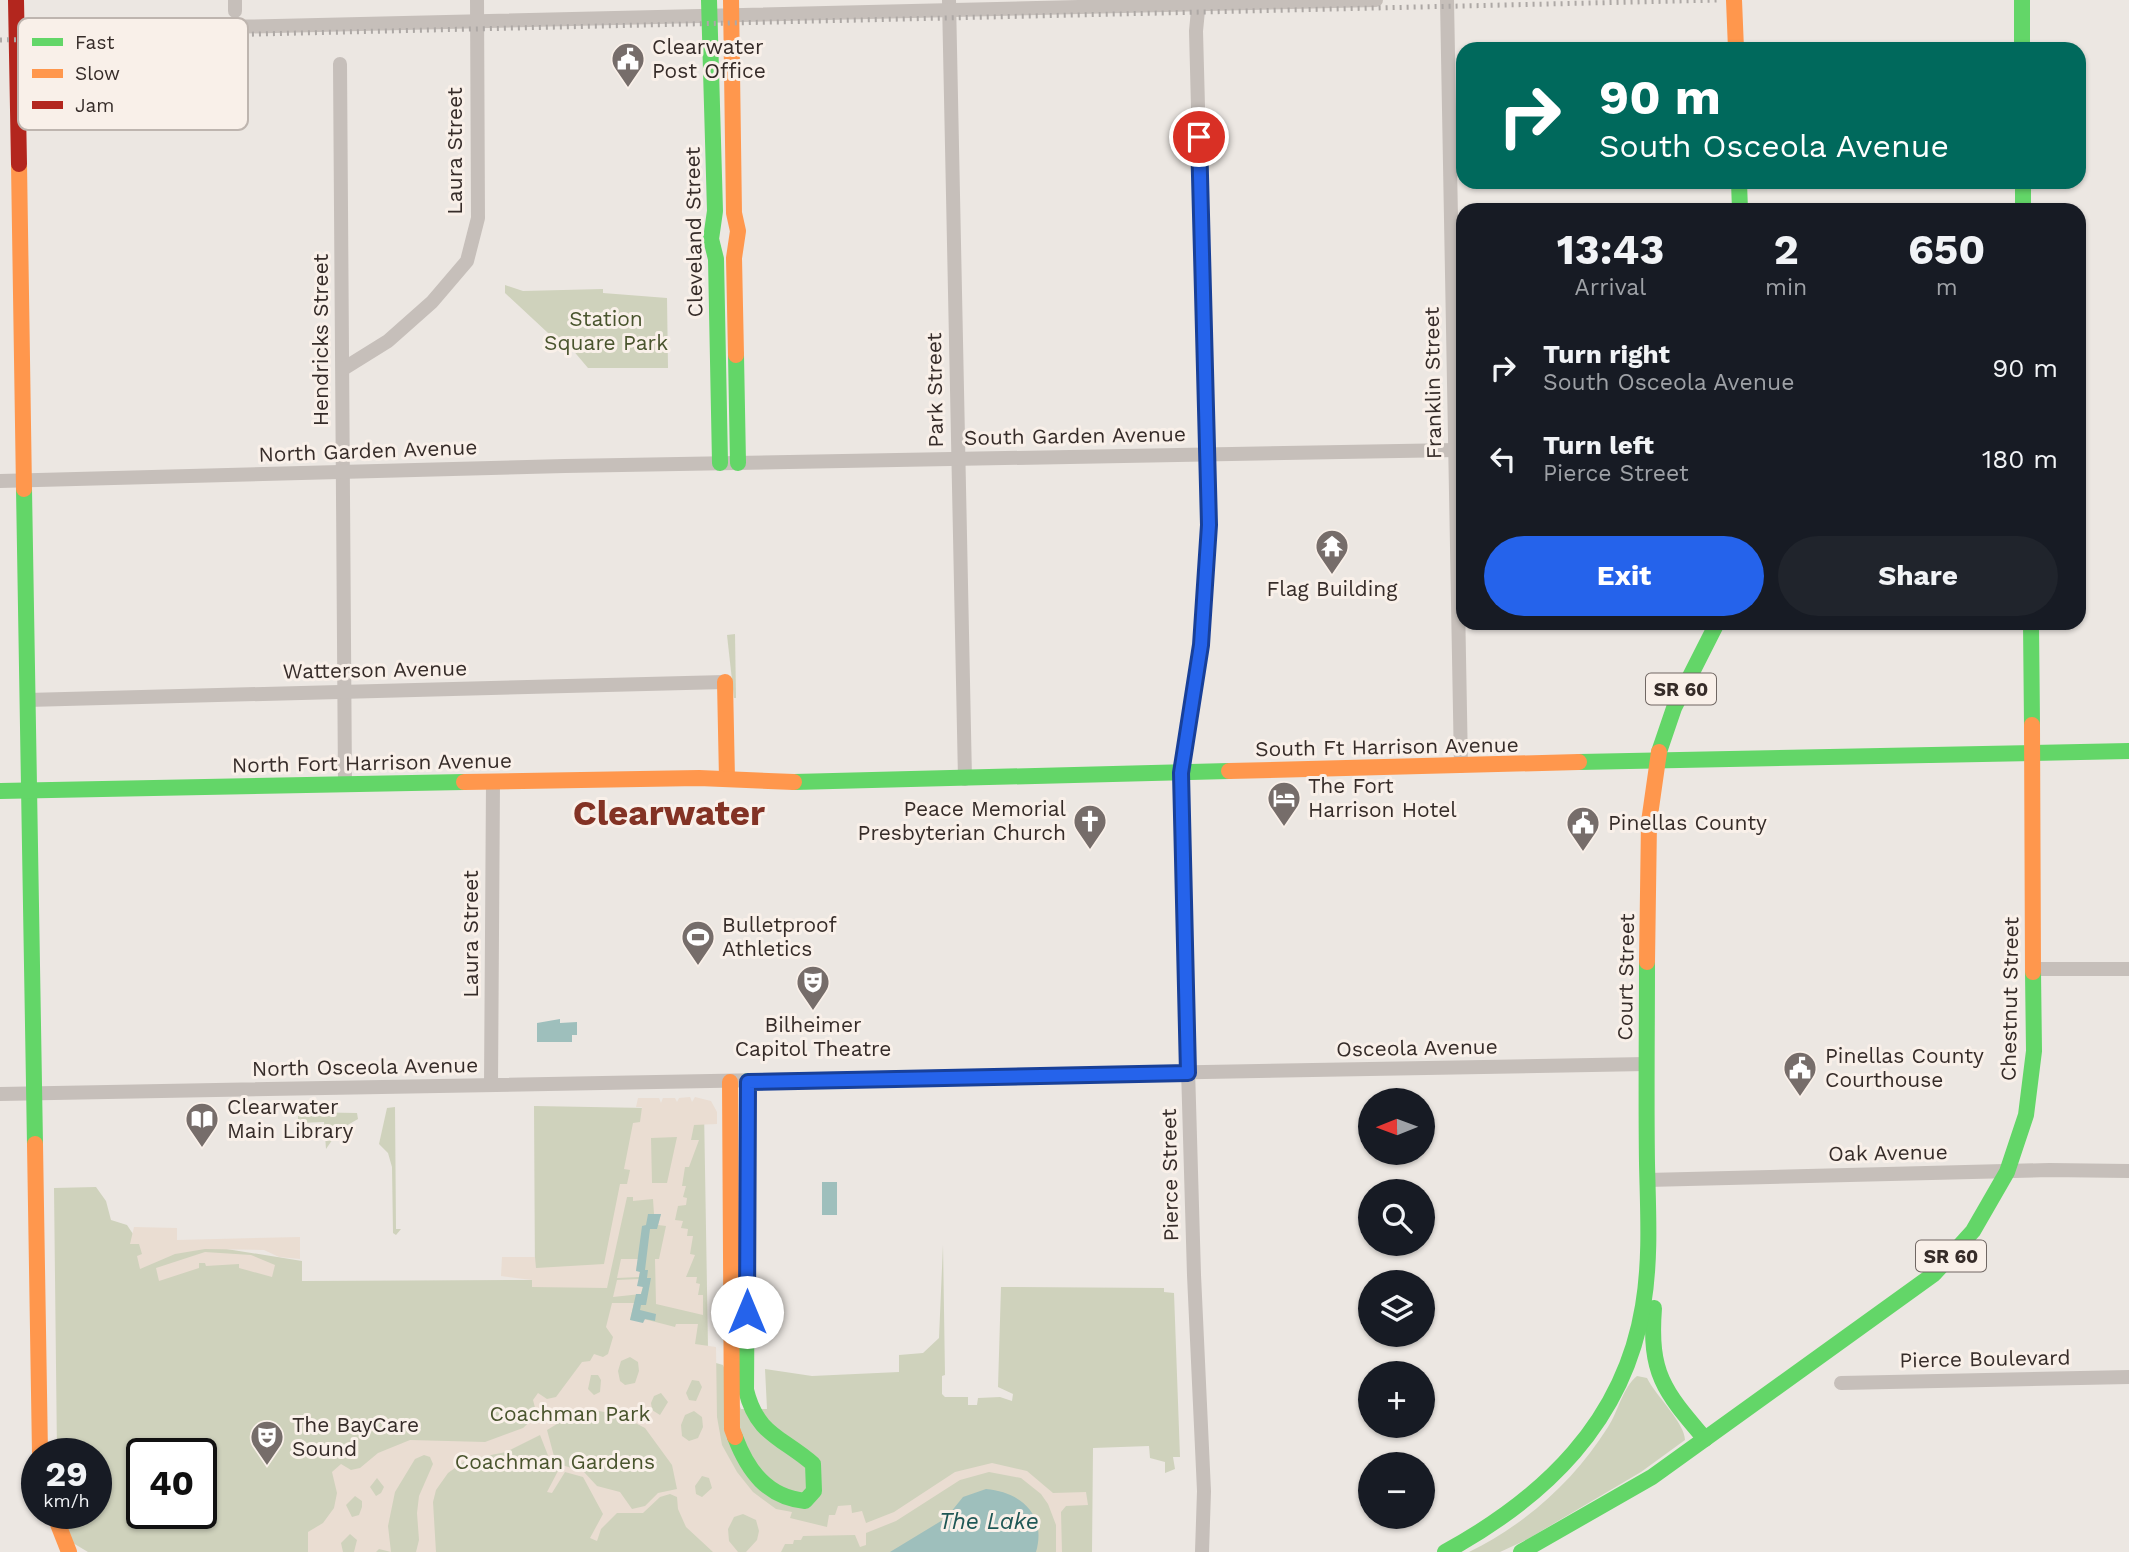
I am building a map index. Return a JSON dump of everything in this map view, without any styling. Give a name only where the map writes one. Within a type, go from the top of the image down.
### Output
[{"type":"street","points":[[16,0],[18,88]]},
{"type":"street","name":"Laura Street","points":[[343,369],[388,341],[432,302],[467,261],[478,218],[477,0]]},
{"type":"street","points":[[248,26],[478,21],[709,8],[1376,0]]},
{"type":"street","name":"Franklin Street","points":[[1447,0],[1456,450]]},
{"type":"street","points":[[1734,0],[1736,42]]},
{"type":"street","points":[[2022,0],[2022,42]]},
{"type":"street","name":"Pierce Street","points":[[1199,2],[1196,31],[1209,525],[1204,613],[1181,773],[1188,1073],[1204,1491],[1202,1552]]},
{"type":"street","name":"Park Street","points":[[949,5],[965,779]]},
{"type":"street","name":"Cleveland Street","points":[[709,8],[715,211],[711,239],[716,259],[720,463]]},
{"type":"street","name":"Cleveland Street","points":[[731,8],[734,213],[738,231],[734,258],[738,463]]},
{"type":"street","name":"Hendricks Street","points":[[340,64],[345,784]]},
{"type":"street","points":[[19,130],[40,1438]]},
{"type":"street","name":"South Garden Avenue","points":[[738,463],[1456,450]]},
{"type":"street","name":"North Garden Avenue","points":[[0,481],[738,463]]},
{"type":"street","name":"Franklin Street","points":[[1460,630],[1461,766]]},
{"type":"street","name":"Court Street","points":[[1446,1552],[1490,1530],[1563,1468],[1606,1409],[1634,1344],[1643,1308],[1647,1180],[1648,840],[1656,760],[1676,698],[1713,630]]},
{"type":"street","name":"Chestnut Street","points":[[1705,1439],[1934,1274],[1973,1231],[2007,1172],[2024,1125],[2032,1085],[2031,630]]},
{"type":"street","points":[[725,682],[736,780]]},
{"type":"street","name":"Watterson Avenue","points":[[27,700],[725,682]]},
{"type":"street","name":"South Ft Harrison Avenue","points":[[736,780],[965,779],[1656,760],[2129,751]]},
{"type":"street","name":"North Fort Harrison Avenue","points":[[0,791],[736,780]]},
{"type":"street","name":"Laura Street","points":[[491,1086],[493,782]]},
{"type":"street","points":[[2033,970],[2129,969]]},
{"type":"street","name":"Osceola Avenue","points":[[748,1082],[1646,1064]]},
{"type":"street","points":[[730,1082],[732,1429],[746,1462],[758,1480],[777,1497],[790,1502],[806,1501],[814,1491],[813,1464],[802,1453],[769,1434],[750,1414],[746,1390],[748,1082]]},
{"type":"street","name":"North Osceola Avenue","points":[[0,1094],[748,1082]]},
{"type":"street","name":"Oak Avenue","points":[[1647,1180],[2129,1171]]},
{"type":"street","points":[[1647,1180],[1658,1216],[1659,1261],[1651,1332],[1653,1362],[1662,1388],[1705,1439]]},
{"type":"street","name":"Pierce Boulevard","points":[[1841,1383],[2129,1377]]},
{"type":"street","points":[[746,1462],[769,1434]]},
{"type":"street","name":"SR 60","points":[[1521,1552],[1594,1513],[1705,1439]]},
{"type":"street","points":[[60,1529],[69,1552]]},
{"type":"green space","name":"Station Square Park","points":[[505,285],[523,291],[603,289],[603,293],[667,298],[668,368],[588,368],[566,342],[562,346],[505,293]]},
{"type":"green space","points":[[735,634],[736,698],[734,698],[727,635]]},
{"type":"green space","name":"Coachman Park","points":[[534,1106],[704,1109],[709,1408],[716,1408],[716,1363],[723,1365],[741,1409],[767,1409],[765,1369],[812,1376],[899,1372],[899,1355],[923,1353],[939,1338],[943,1245],[945,1375],[942,1376],[942,1394],[945,1397],[968,1397],[968,1405],[977,1405],[978,1398],[1000,1397],[1012,1401],[1013,1394],[998,1387],[1001,1287],[1164,1288],[1164,1292],[1174,1293],[1180,1457],[1173,1457],[1175,1469],[1165,1473],[1165,1462],[1150,1458],[1149,1446],[1093,1448],[1092,1552],[88,1552],[68,1540],[63,1529],[112,1529],[112,1438],[57,1438],[54,1188],[96,1187],[106,1201],[111,1220],[127,1225],[133,1234],[302,1261],[302,1281],[535,1280]]},
{"type":"green space","points":[[395,1107],[396,1229],[401,1229],[396,1235],[393,1233],[392,1167],[388,1153],[379,1144],[387,1108]]},
{"type":"green space","points":[[298,1112],[357,1113],[358,1119],[339,1130],[326,1149],[324,1122],[298,1123]]},
{"type":"green space","points":[[1637,1376],[1647,1378],[1680,1426],[1685,1440],[1641,1472],[1526,1540],[1500,1552],[1469,1552],[1510,1528],[1564,1483],[1595,1447],[1612,1421],[1628,1386]]},
{"type":"shaded area","points":[[690,1097],[692,1102],[695,1097],[711,1101],[717,1112],[717,1124],[694,1125],[691,1140],[699,1140],[689,1167],[685,1167],[682,1186],[686,1186],[683,1197],[687,1198],[686,1205],[678,1206],[675,1220],[683,1221],[681,1228],[688,1229],[687,1236],[693,1236],[690,1254],[695,1255],[686,1277],[697,1277],[696,1283],[700,1284],[698,1295],[703,1295],[703,1315],[656,1304],[655,1259],[659,1259],[666,1226],[658,1225],[661,1214],[654,1214],[653,1199],[633,1201],[633,1197],[627,1197],[607,1288],[532,1287],[532,1280],[501,1276],[502,1257],[535,1257],[536,1268],[604,1264],[620,1184],[627,1184],[630,1170],[624,1169],[633,1123],[640,1122],[642,1107],[636,1107],[638,1098],[659,1098],[661,1103],[663,1098],[675,1098],[677,1102],[679,1098]],"holes":[[[677,1137],[667,1183],[652,1183],[651,1138]]]},
{"type":"shaded area","points":[[134,1227],[177,1228],[177,1240],[300,1237],[300,1259],[279,1257],[264,1250],[205,1249],[175,1254],[140,1269],[137,1256],[142,1254],[139,1244],[130,1244]]},
{"type":"shaded area","points":[[205,1252],[251,1255],[275,1265],[272,1277],[239,1268],[239,1264],[206,1266],[205,1263],[199,1263],[199,1268],[159,1281],[156,1268]]},
{"type":"shaded area","points":[[621,1259],[638,1259],[636,1271],[640,1271],[639,1277],[617,1278]]},
{"type":"shaded area","points":[[639,1279],[643,1286],[641,1294],[613,1297],[617,1280]]},
{"type":"shaded area","points":[[612,1303],[634,1303],[630,1320],[644,1319],[675,1327],[676,1324],[698,1324],[695,1344],[716,1347],[717,1417],[722,1445],[737,1472],[753,1492],[776,1509],[792,1512],[790,1518],[827,1527],[829,1515],[835,1515],[838,1506],[851,1505],[852,1513],[862,1511],[866,1523],[894,1512],[955,1472],[992,1463],[1027,1471],[1053,1493],[1086,1492],[1088,1505],[1066,1506],[1061,1512],[1062,1552],[1056,1552],[1056,1525],[1041,1494],[1021,1478],[989,1472],[960,1480],[896,1521],[866,1533],[866,1545],[860,1547],[855,1535],[803,1536],[801,1540],[794,1540],[793,1544],[785,1544],[781,1552],[746,1552],[757,1540],[759,1531],[756,1520],[743,1514],[734,1517],[728,1529],[729,1541],[738,1552],[713,1552],[686,1527],[678,1509],[677,1497],[670,1494],[660,1497],[643,1513],[617,1513],[601,1529],[597,1541],[590,1538],[603,1514],[583,1477],[565,1472],[552,1493],[547,1492],[558,1471],[549,1458],[540,1435],[506,1452],[466,1460],[448,1473],[436,1490],[433,1502],[436,1552],[416,1552],[419,1540],[419,1496],[433,1464],[430,1457],[424,1455],[415,1459],[395,1492],[388,1526],[391,1552],[379,1549],[376,1552],[354,1552],[357,1540],[350,1534],[341,1543],[343,1552],[308,1552],[308,1532],[323,1523],[334,1508],[337,1493],[332,1472],[341,1464],[351,1470],[360,1468],[378,1453],[410,1440],[485,1442],[523,1428],[537,1415],[533,1400],[538,1393],[547,1399],[556,1397],[582,1362],[590,1361],[594,1354],[603,1357],[608,1354],[613,1337],[606,1327]],"holes":[[[630,1357],[638,1362],[639,1371],[635,1383],[625,1385],[620,1381],[618,1371],[621,1361]],[[591,1375],[598,1375],[601,1380],[600,1392],[594,1395],[588,1389]],[[692,1380],[699,1381],[702,1387],[696,1401],[689,1400],[686,1393]],[[661,1393],[668,1402],[660,1415],[652,1410],[654,1396]],[[599,1411],[620,1415],[645,1428],[672,1465],[677,1489],[658,1493],[645,1506],[632,1509],[620,1492],[597,1486],[584,1472],[555,1460],[547,1430],[577,1412]],[[694,1411],[702,1417],[703,1427],[698,1438],[689,1441],[682,1436],[681,1425],[685,1415]],[[702,1476],[709,1478],[712,1488],[702,1497],[696,1494],[695,1486]],[[377,1478],[384,1487],[376,1496],[370,1487]],[[355,1496],[362,1501],[359,1515],[352,1517],[346,1505]]]},
{"type":"water","points":[[560,1019],[560,1023],[577,1022],[577,1035],[572,1035],[572,1042],[537,1042],[537,1023]]},
{"type":"water","points":[[822,1182],[837,1182],[837,1215],[822,1215]]},
{"type":"water","points":[[648,1214],[661,1214],[657,1229],[650,1229],[645,1270],[648,1270],[647,1278],[651,1278],[646,1305],[641,1305],[640,1310],[656,1314],[655,1321],[645,1319],[643,1323],[630,1320],[636,1294],[641,1294],[643,1287],[637,1286],[640,1272],[636,1271],[642,1226],[646,1225]]},
{"type":"water","name":"The Lake","points":[[986,1489],[1010,1495],[1028,1507],[1038,1527],[1036,1552],[890,1552],[946,1518],[963,1497]]},
{"type":"railway","points":[[248,34],[1719,0]]},
{"type":"railway","points":[[0,40],[18,40]]},
{"type":"traffic: fast","points":[[709,0],[715,211],[711,239],[716,259],[720,463]]},
{"type":"traffic: fast","points":[[2022,0],[2022,42]]},
{"type":"traffic: fast","points":[[1739,189],[1740,203]]},
{"type":"traffic: fast","points":[[2023,189],[2023,203]]},
{"type":"traffic: fast","points":[[736,355],[738,463]]},
{"type":"traffic: fast","points":[[24,489],[35,1144]]},
{"type":"traffic: fast","points":[[1659,752],[1674,708],[1713,630]]},
{"type":"traffic: fast","points":[[2031,630],[2032,725]]},
{"type":"traffic: fast","points":[[1579,762],[2129,751]]},
{"type":"traffic: fast","points":[[794,782],[1229,771]]},
{"type":"traffic: fast","points":[[0,791],[464,782]]},
{"type":"traffic: fast","points":[[1445,1552],[1515,1507],[1546,1481],[1574,1452],[1598,1421],[1618,1386],[1633,1348],[1646,1288],[1648,1253],[1647,962]]},
{"type":"traffic: fast","points":[[1521,1552],[1652,1477],[1934,1274],[1973,1231],[2007,1172],[2026,1115],[2034,1051],[2033,972]]},
{"type":"traffic: fast","points":[[735,1437],[746,1461],[770,1488],[780,1494],[805,1501],[814,1491],[813,1464],[764,1426],[757,1417],[746,1390],[748,1081]]},
{"type":"traffic: fast","points":[[1654,1308],[1654,1350],[1662,1380],[1679,1408],[1705,1439]]},
{"type":"traffic: slow","points":[[731,0],[734,213],[738,231],[734,258],[736,355]]},
{"type":"traffic: slow","points":[[1734,0],[1736,42]]},
{"type":"traffic: slow","points":[[19,164],[24,489]]},
{"type":"traffic: slow","points":[[725,682],[727,779]]},
{"type":"traffic: slow","points":[[2032,725],[2033,972]]},
{"type":"traffic: slow","points":[[1647,962],[1649,822],[1659,752]]},
{"type":"traffic: slow","points":[[1229,771],[1579,762]]},
{"type":"traffic: slow","points":[[464,782],[699,778],[794,782]]},
{"type":"traffic: slow","points":[[730,1082],[732,1429],[735,1437]]},
{"type":"traffic: slow","points":[[35,1144],[40,1438]]},
{"type":"traffic: slow","points":[[60,1529],[69,1552]]},
{"type":"traffic: jam","points":[[16,0],[18,109]]},
{"type":"traffic: jam","points":[[18,130],[19,164]]},
{"type":"place","name":"Clearwater Post Office","points":[[628,89]]},
{"type":"place","name":"Flag Building","points":[[1332,576]]},
{"type":"place","name":"The Fort Harrison Hotel","points":[[1284,828]]},
{"type":"place","name":"Peace Memorial Presbyterian Church","points":[[1090,851]]},
{"type":"place","name":"Pinellas County","points":[[1583,853]]},
{"type":"place","name":"Bulletproof Athletics","points":[[698,967]]},
{"type":"place","name":"Bilheimer Capitol Theatre","points":[[813,1012]]},
{"type":"place","name":"Pinellas County Courthouse","points":[[1800,1098]]},
{"type":"place","name":"Clearwater Main Library","points":[[202,1149]]},
{"type":"place","name":"The BayCare Sound","points":[[267,1467]]},
{"type":"district","name":"Clearwater","points":[[669,813]]},
{"type":"route","points":[[747,1312],[748,1082],[1188,1073],[1180,793],[1201,645],[1209,525],[1199,137]]},
{"type":"park label","name":"Coachman Gardens","points":[[555,1462]]}]
